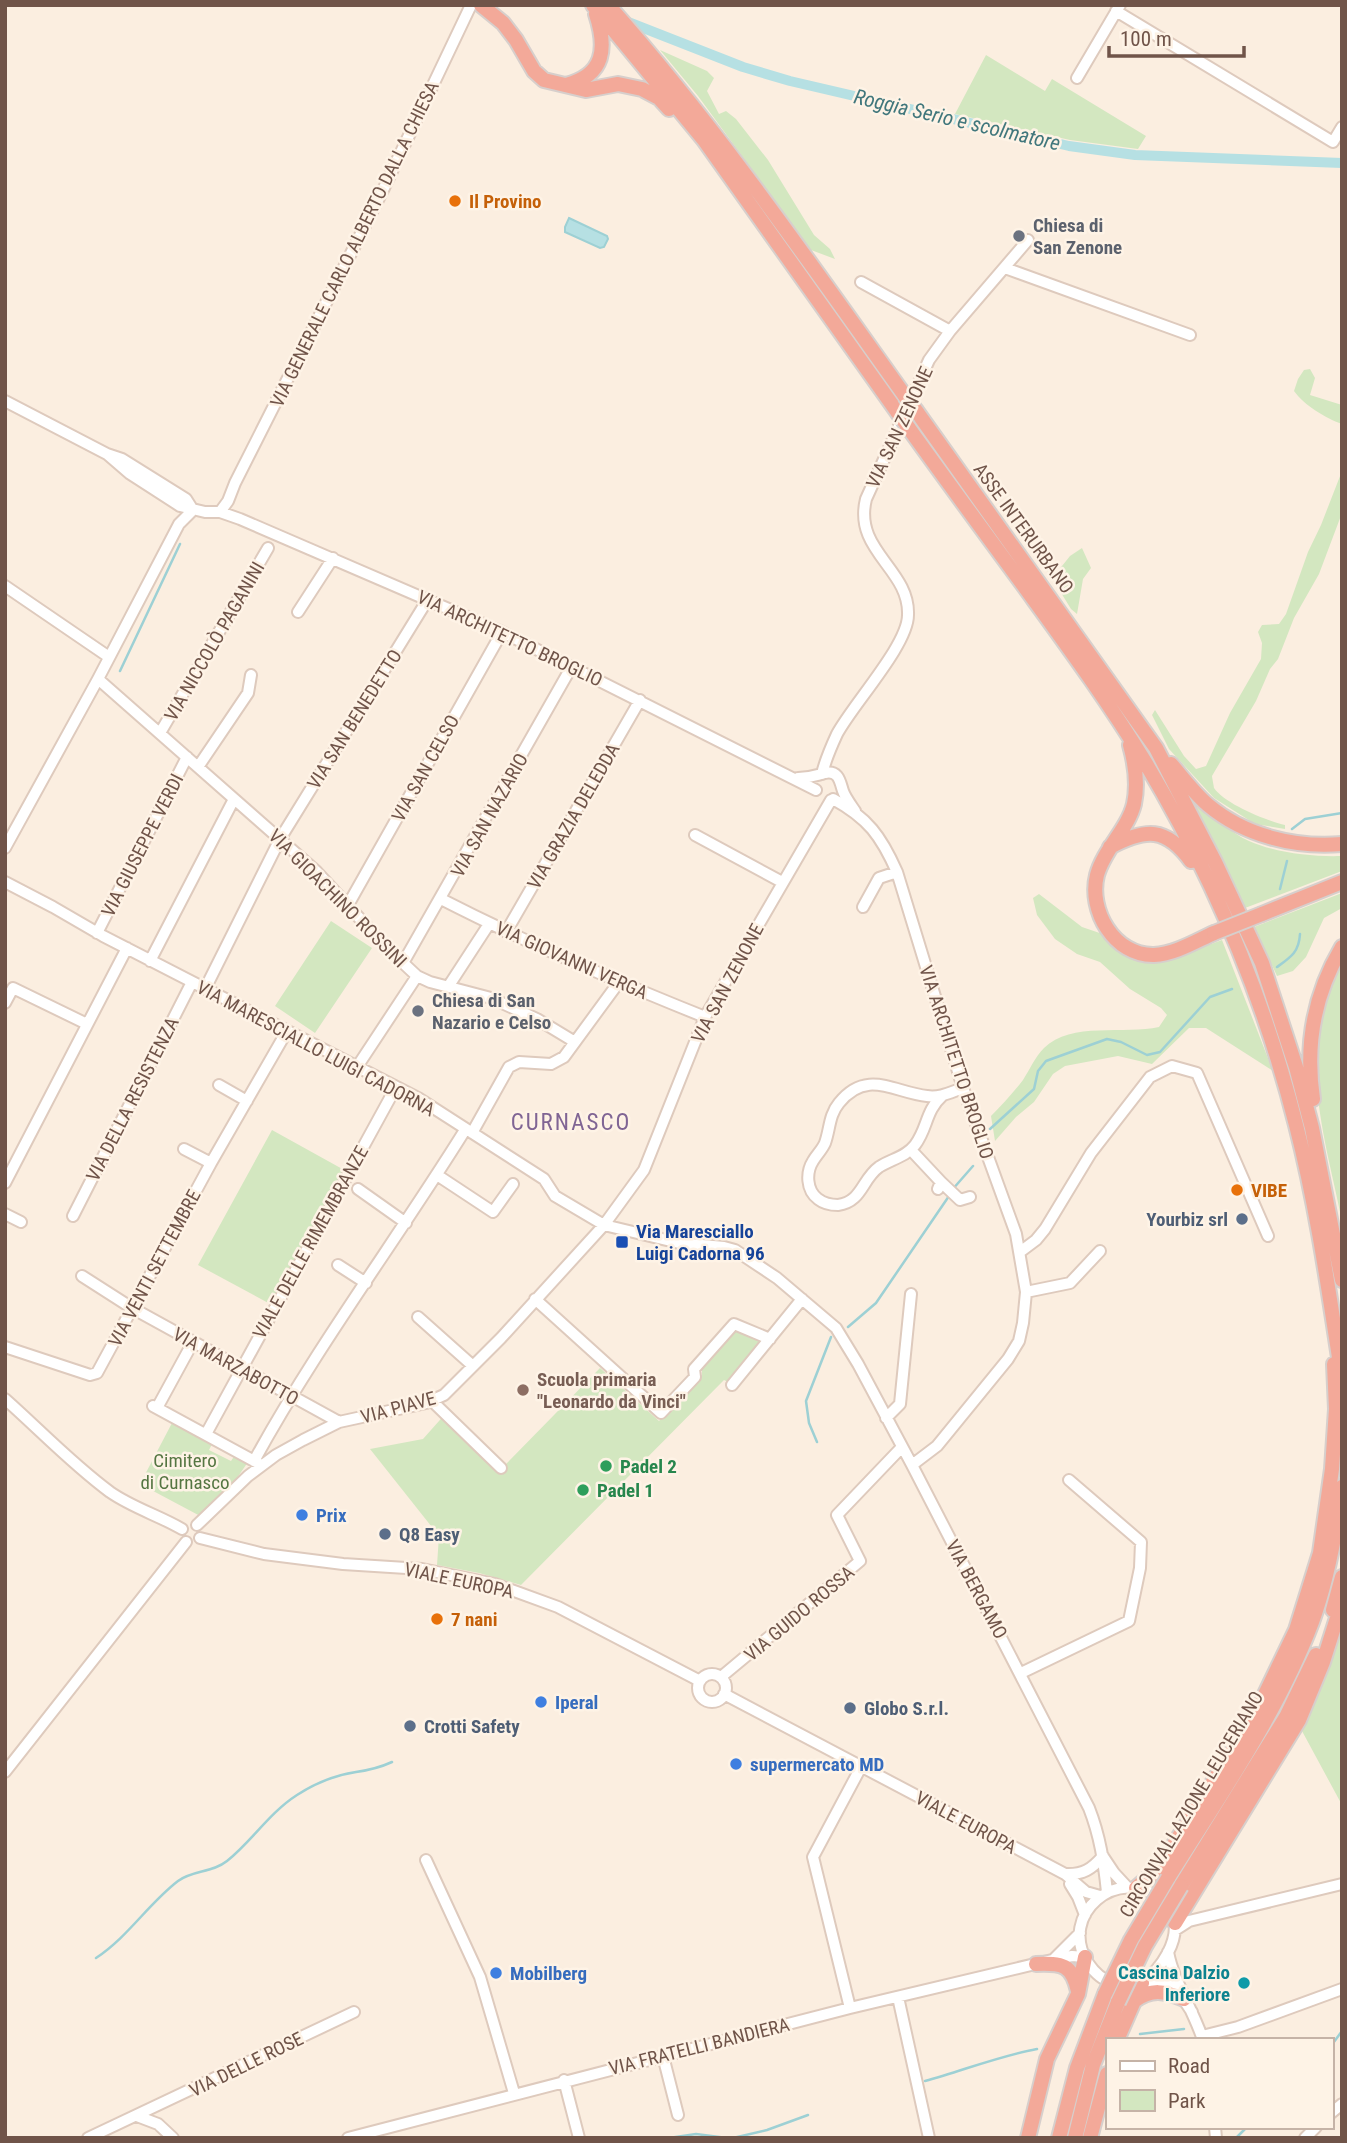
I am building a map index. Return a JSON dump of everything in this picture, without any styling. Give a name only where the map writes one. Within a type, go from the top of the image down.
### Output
[{"type":"highway","points":[[481,5],[509,30],[538,76],[554,83],[586,90],[618,84],[642,89],[659,98],[709,136]]},
{"type":"highway","points":[[565,85],[581,81],[594,71],[600,57],[598,6]]},
{"type":"highway","name":"ASSE INTERURBANO","points":[[598,6],[709,136],[905,396],[1156,748],[1215,862],[1262,963],[1296,1067],[1312,1128]]},
{"type":"highway","name":"ASSE INTERURBANO","points":[[709,136],[898,413],[1052,625],[1127,734],[1175,815],[1210,887]]},
{"type":"highway","points":[[1127,734],[1135,776],[1134,805],[1109,848],[1097,876],[1095,890],[1099,915],[1109,933],[1118,940],[1138,952],[1154,955],[1176,949],[1342,882]]},
{"type":"highway","points":[[1156,748],[1208,805],[1234,823],[1278,840],[1297,844],[1342,844]]},
{"type":"highway","points":[[1109,848],[1138,834],[1168,837],[1186,854],[1210,887],[1260,1009],[1296,1126],[1342,1377]]},
{"type":"highway","points":[[1342,947],[1330,967],[1312,1023],[1310,1079],[1315,1115],[1312,1128],[1342,1280]]},
{"type":"highway","points":[[1132,1887],[1159,1868],[1257,1711],[1296,1630],[1320,1553],[1332,1469],[1336,1409],[1333,1368],[1337,1345]]},
{"type":"highway","name":"CIRCONVALLAZIONE LEUCERIANO","points":[[1059,2138],[1077,2068],[1119,1999],[1131,1940],[1273,1709],[1294,1664],[1326,1577],[1334,1545],[1342,1487]]},
{"type":"highway","name":"CIRCONVALLAZIONE LEUCERIANO","points":[[1075,2138],[1093,2065],[1119,1999],[1145,1946],[1286,1717],[1315,1658],[1342,1577]]},
{"type":"highway","points":[[1175,1926],[1299,1720],[1324,1661],[1342,1602]]},
{"type":"highway","points":[[1028,2138],[1047,2059],[1078,1994],[1085,1957]]},
{"type":"highway","points":[[1036,1964],[1054,1964],[1068,1968],[1074,1977],[1078,1994]]},
{"type":"highway","points":[[1119,1999],[1142,1983]]},
{"type":"highway","points":[[1119,1999],[1155,1991],[1184,1999]]},
{"type":"highway","points":[[1116,2038],[1119,1999]]},
{"type":"highway","points":[[1090,2138],[1106,2078]]},
{"type":"street","name":"VIA GENERALE CARLO ALBERTO DALLA CHIESA","points":[[220,512],[232,494],[235,482],[379,199],[471,5]]},
{"type":"street","points":[[1077,78],[1118,8],[1333,142],[1342,127]]},
{"type":"street","name":"VIA SAN ZENONE","points":[[604,1225],[644,1170],[705,1017],[819,818],[825,796],[820,776],[832,747],[847,718],[902,638],[909,617],[907,601],[865,531],[863,509],[866,499],[929,360],[950,331],[1028,240]]},
{"type":"street","points":[[1005,268],[1190,335]]},
{"type":"street","points":[[862,282],[950,331]]},
{"type":"street","points":[[5,401],[107,454],[180,506],[205,512],[220,512]]},
{"type":"street","points":[[5,848],[183,518],[193,510]]},
{"type":"street","name":"VIA ARCHITETTO BROGLIO","points":[[220,512],[502,632],[856,811]]},
{"type":"street","name":"VIA NICCOLÒ PAGANINI","points":[[160,733],[268,548]]},
{"type":"street","points":[[298,612],[333,558]]},
{"type":"street","points":[[5,586],[109,657]]},
{"type":"street","name":"VIA SAN BENEDETTO","points":[[205,989],[280,839],[428,599]]},
{"type":"street","name":"VIA SAN CELSO","points":[[348,905],[502,632]]},
{"type":"street","name":"VIA SAN NAZARIO","points":[[403,963],[572,666]]},
{"type":"street","points":[[198,767],[248,692],[251,675]]},
{"type":"street","name":"VIA GIOACHINO ROSSINI","points":[[98,679],[316,871],[417,976],[491,998],[537,1019],[575,1042]]},
{"type":"street","name":"VIA GRAZIA DELEDDA","points":[[506,932],[640,700]]},
{"type":"street","points":[[832,747],[835,774]]},
{"type":"street","name":"VIA GIUSEPPE VERDI","points":[[97,933],[187,757]]},
{"type":"street","name":"VIA ARCHITETTO BROGLIO","points":[[795,778],[835,774],[856,811],[870,824],[880,839],[897,872],[963,1088],[1016,1234],[1020,1252],[1026,1293],[1018,1341],[1008,1359],[937,1446],[912,1465]]},
{"type":"street","points":[[825,796],[842,790]]},
{"type":"street","points":[[150,961],[234,799]]},
{"type":"street","points":[[695,835],[782,882]]},
{"type":"street","points":[[863,907],[879,878],[897,872]]},
{"type":"street","name":"VIA MARESCIALLO LUIGI CADORNA","points":[[5,882],[150,961],[418,1098],[544,1179],[555,1196],[604,1225],[735,1251],[757,1263],[836,1328]]},
{"type":"street","name":"VIA GIOVANNI VERGA","points":[[441,899],[506,932],[705,1017]]},
{"type":"street","points":[[448,987],[489,924]]},
{"type":"street","points":[[5,1183],[127,948]]},
{"type":"street","points":[[357,1067],[417,976]]},
{"type":"street","name":"VIA DELLA RESISTENZA","points":[[73,1216],[192,982]]},
{"type":"street","points":[[193,1342],[155,1407],[258,1463],[290,1395],[509,1067],[519,1062],[551,1064],[564,1057],[619,982]]},
{"type":"street","points":[[5,1003],[13,988],[87,1024]]},
{"type":"street","name":"VIA VENTI SETTEMBRE","points":[[5,1347],[90,1375],[97,1373],[211,1163],[287,1031]]},
{"type":"street","points":[[1020,1252],[1045,1229],[1091,1153],[1150,1077],[1172,1066],[1197,1073],[1268,1237]]},
{"type":"street","points":[[943,1095],[930,1109],[922,1132],[911,1150],[877,1168],[851,1201],[831,1205],[818,1199],[811,1191],[808,1169],[822,1148],[834,1110],[848,1095],[857,1089],[878,1084],[925,1096],[943,1095],[963,1088]]},
{"type":"street","points":[[219,1085],[247,1101]]},
{"type":"street","name":"VIALE DELLE RIMEMBRANZE","points":[[206,1434],[396,1087]]},
{"type":"street","points":[[184,1149],[211,1163]]},
{"type":"street","points":[[911,1150],[945,1189],[960,1200],[970,1197]]},
{"type":"street","points":[[437,1175],[493,1212],[513,1184]]},
{"type":"street","points":[[358,1189],[406,1223]]},
{"type":"street","points":[[5,1214],[21,1222]]},
{"type":"street","name":"VIA PIAVE","points":[[197,1525],[258,1463],[340,1422],[432,1401],[444,1395],[604,1225]]},
{"type":"street","points":[[1026,1293],[1070,1283],[1100,1251]]},
{"type":"street","points":[[338,1265],[366,1283]]},
{"type":"street","name":"VIA MARZABOTTO","points":[[82,1276],[132,1308],[340,1422]]},
{"type":"street","points":[[886,1418],[900,1404],[911,1294]]},
{"type":"street","points":[[535,1298],[661,1413],[695,1377],[694,1369],[734,1324],[770,1339]]},
{"type":"street","points":[[732,1385],[802,1299]]},
{"type":"street","points":[[418,1317],[473,1366]]},
{"type":"street","name":"VIA BERGAMO","points":[[836,1328],[912,1465],[1089,1808],[1103,1856],[1103,1894]]},
{"type":"street","points":[[5,1399],[111,1493],[135,1508],[181,1529]]},
{"type":"street","points":[[432,1401],[501,1468]]},
{"type":"street","name":"VIA GUIDO ROSSA","points":[[721,1678],[860,1561],[836,1515],[902,1447]]},
{"type":"street","points":[[1021,1673],[1129,1621],[1140,1568],[1141,1542],[1069,1480]]},
{"type":"street","points":[[188,1523],[197,1525],[200,1538],[195,1543],[186,1542],[182,1538],[181,1529],[188,1523]]},
{"type":"street","name":"VIALE EUROPA","points":[[200,1538],[264,1555],[422,1569],[495,1584],[558,1607],[700,1681],[699,1693],[704,1699],[718,1700],[724,1694],[1062,1873],[1086,1892],[1103,1894]]},
{"type":"street","points":[[5,1772],[186,1542]]},
{"type":"street","points":[[700,1681],[715,1674],[726,1685],[724,1694]]},
{"type":"street","points":[[850,2008],[813,1857],[861,1767]]},
{"type":"street","points":[[1062,1873],[1083,1873],[1093,1868],[1103,1856]]},
{"type":"street","name":"VIA BERGAMO","points":[[1103,1856],[1114,1873],[1132,1887]]},
{"type":"street","points":[[426,1860],[480,1977],[514,2093]]},
{"type":"street","name":"VIALE EUROPA","points":[[1062,1873],[1079,1897],[1085,1915]]},
{"type":"street","points":[[1175,1926],[1342,1884]]},
{"type":"street","points":[[1142,1983],[1168,1952],[1175,1926],[1171,1912],[1150,1892],[1132,1887],[1103,1894],[1085,1915],[1080,1933],[1085,1957],[1095,1971],[1108,1980],[1125,1984],[1163,1982],[1174,1988],[1192,2012]]},
{"type":"street","name":"VIA FRATELLI BANDIERA","points":[[1052,1960],[1080,1933]]},
{"type":"street","points":[[1168,1952],[1173,1973],[1202,2038],[1342,1989]]},
{"type":"street","name":"VIA FRATELLI BANDIERA","points":[[348,2138],[850,2008],[1052,1960],[1072,1956],[1085,1957]]},
{"type":"street","points":[[898,1997],[929,2138]]},
{"type":"street","name":"VIA DELLE ROSE","points":[[88,2138],[354,2012]]},
{"type":"street","points":[[663,2056],[678,2115]]},
{"type":"street","points":[[564,2080],[579,2138]]},
{"type":"street","points":[[137,2116],[158,2124],[173,2138]]},
{"type":"green space","points":[[660,50],[707,71],[714,78],[707,91],[719,114],[726,111],[736,119],[768,160],[814,235],[830,249],[835,259],[811,250],[698,96]]},
{"type":"green space","points":[[986,55],[1045,91],[1052,79],[1146,136],[1138,149],[1070,140],[955,114]]},
{"type":"green space","points":[[1310,369],[1315,378],[1310,395],[1342,405],[1342,424],[1315,410],[1294,391],[1304,370]]},
{"type":"green space","points":[[1342,471],[1342,513],[1319,574],[1294,618],[1278,659],[1270,669],[1256,701],[1212,776],[1214,788],[1227,800],[1258,816],[1285,825],[1285,829],[1255,824],[1214,798],[1169,749],[1152,715],[1155,710],[1184,756],[1196,769],[1206,766],[1230,713],[1261,659],[1262,643],[1258,632],[1262,625],[1279,624],[1286,614],[1308,552]]},
{"type":"green space","points":[[1082,548],[1091,568],[1083,579],[1077,614],[1071,609],[1047,570],[1058,571],[1070,556]]},
{"type":"green space","points":[[1200,805],[1236,834],[1271,849],[1319,856],[1342,856],[1342,871],[1245,908],[1194,807]]},
{"type":"green space","points":[[1342,893],[1342,908],[1324,918],[1306,957],[1293,971],[1277,976],[1254,927]]},
{"type":"green space","points":[[1039,894],[1082,927],[1173,958],[1222,940],[1273,1071],[1206,1028],[1189,1028],[1152,1064],[1118,1056],[1065,1066],[1053,1074],[1034,1102],[1016,1117],[995,1141],[991,1116],[1023,1080],[1044,1048],[1069,1034],[1159,1027],[1167,1015],[1161,1008],[1130,989],[1100,962],[1077,954],[1055,939],[1037,915],[1033,898]]},
{"type":"green space","points":[[331,921],[372,948],[315,1033],[275,1006]]},
{"type":"green space","points":[[1342,960],[1342,1221],[1320,1114],[1316,1060],[1323,1006]]},
{"type":"green space","points":[[272,1130],[346,1171],[272,1305],[198,1265]]},
{"type":"green space","points":[[734,1329],[763,1340],[728,1382],[724,1380],[521,1585],[437,1565],[439,1536],[370,1449],[423,1439],[447,1412],[505,1465],[600,1368],[659,1421],[702,1375],[702,1366]]},
{"type":"green space","name":"Cimitero di Curnasco","points":[[172,1423],[212,1444],[209,1450],[231,1461],[235,1455],[248,1462],[230,1488],[202,1517],[140,1484]]},
{"type":"green space","points":[[1342,1626],[1342,1805],[1302,1731],[1328,1672]]},
{"type":"water","points":[[569,218],[607,236],[604,247],[600,248],[565,232]]},
{"type":"waterway","name":"Roggia Serio e scolmatore","points":[[623,20],[743,67],[790,81],[1069,146],[1135,155],[1342,163]]},
{"type":"waterway","points":[[120,671],[180,544]]},
{"type":"waterway","points":[[1292,829],[1305,819],[1342,813]]},
{"type":"waterway","points":[[1280,889],[1287,861]]},
{"type":"waterway","points":[[1277,967],[1293,954],[1300,934]]},
{"type":"waterway","points":[[990,1129],[1034,1089],[1038,1071],[1046,1061],[1107,1039],[1121,1042],[1147,1055],[1160,1052],[1210,997],[1232,989]]},
{"type":"waterway","points":[[952,1190],[973,1166]]},
{"type":"waterway","points":[[848,1327],[876,1303],[949,1196]]},
{"type":"waterway","points":[[817,1442],[809,1423],[806,1401],[831,1337]]},
{"type":"waterway","points":[[96,1958],[178,1881],[227,1861],[278,1810],[297,1795],[333,1778],[392,1762]]},
{"type":"waterway","points":[[1140,2034],[1184,2029]]},
{"type":"waterway","points":[[1333,2043],[1342,2031]]},
{"type":"waterway","points":[[925,2081],[1037,2049]]},
{"type":"waterway","points":[[733,2138],[767,2130],[808,2115]]},
{"type":"waterway","points":[[1236,2138],[1245,2129]]},
{"type":"waterway","points":[[669,2138],[696,2134],[727,2138]]},
{"type":"place","name":"Il Provino","points":[[455,201]]},
{"type":"place","name":"Chiesa di San Zenone","points":[[1019,236]]},
{"type":"place","name":"Chiesa di San Nazario e Celso","points":[[418,1011]]},
{"type":"place","name":"VIBE","points":[[1237,1190]]},
{"type":"place","name":"Yourbiz srl","points":[[1242,1219]]},
{"type":"place","name":"Via Maresciallo Luigi Cadorna 96","points":[[622,1242]]},
{"type":"place","name":"Scuola primaria \"Leonardo da Vinci\"","points":[[523,1390]]},
{"type":"place","name":"Padel 2","points":[[606,1466]]},
{"type":"place","name":"Padel 1","points":[[583,1490]]},
{"type":"place","name":"Prix","points":[[302,1515]]},
{"type":"place","name":"Q8 Easy","points":[[385,1534]]},
{"type":"place","name":"7 nani","points":[[437,1619]]},
{"type":"place","name":"Iperal","points":[[541,1702]]},
{"type":"place","name":"Globo S.r.l.","points":[[850,1708]]},
{"type":"place","name":"Crotti Safety","points":[[410,1726]]},
{"type":"place","name":"supermercato MD","points":[[736,1764]]},
{"type":"place","name":"Mobilberg","points":[[496,1973]]},
{"type":"place","name":"Cascina Dalzio Inferiore","points":[[1244,1983]]},
{"type":"district","name":"CURNASCO","points":[[571,1122]]}]
